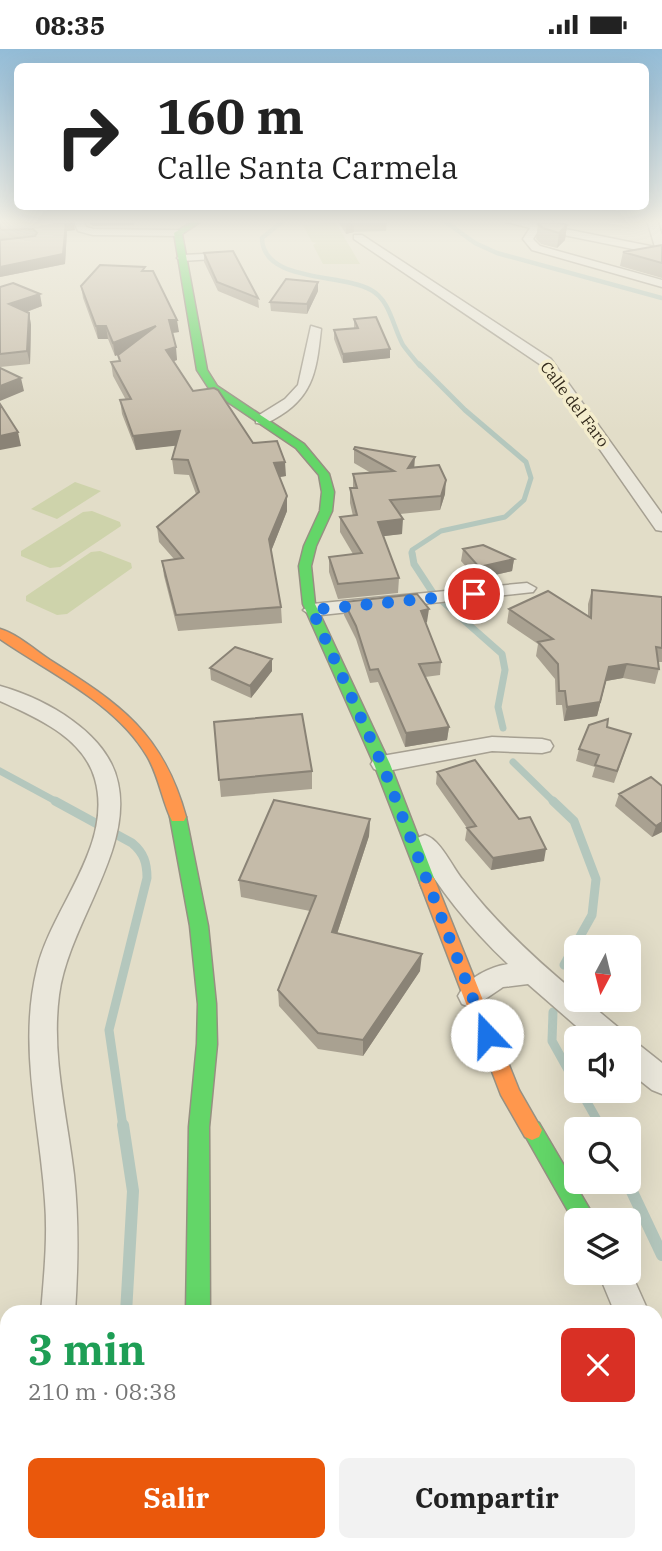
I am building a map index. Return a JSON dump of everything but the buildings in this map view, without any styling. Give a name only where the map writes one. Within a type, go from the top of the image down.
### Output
[{"type":"street","points":[[189,290],[205,378],[219,392],[311,456],[327,483],[326,511],[310,546],[305,566],[306,587],[312,610],[382,765],[511,1095],[578,1208]]},
{"type":"street","name":"Calle del Faro","points":[[438,290],[546,362],[662,526]]},
{"type":"street","points":[[261,420],[290,404],[303,390],[316,329]]},
{"type":"street","points":[[312,610],[527,589]]},
{"type":"street","points":[[0,632],[131,729],[152,752],[170,790],[190,872],[204,953],[208,1029],[199,1124],[198,1305]]},
{"type":"street","points":[[0,693],[63,724],[85,742],[106,780],[109,805],[93,867],[50,965],[44,1001],[47,1075],[61,1201],[58,1305]]},
{"type":"street","points":[[382,765],[492,744],[542,746]]},
{"type":"street","points":[[382,765],[436,863],[487,928],[596,1026]]},
{"type":"street","points":[[471,996],[497,977],[533,972]]},
{"type":"street","points":[[641,1064],[662,1081]]},
{"type":"street","points":[[620,1285],[628,1305]]},
{"type":"green space","points":[[75,482],[101,491],[57,519],[31,509]]},
{"type":"green space","points":[[92,511],[120,522],[121,526],[60,567],[50,568],[21,556],[21,551],[83,512]]},
{"type":"green space","points":[[100,551],[131,563],[132,568],[67,614],[57,615],[26,601],[26,596],[91,552]]},
{"type":"waterway","points":[[371,290],[383,300],[403,345],[420,366]]},
{"type":"waterway","points":[[633,290],[662,298]]},
{"type":"waterway","points":[[413,555],[412,550],[441,531],[505,517],[524,500],[531,478],[526,462],[465,410],[419,364]]},
{"type":"waterway","points":[[412,553],[414,564],[433,593],[502,654],[505,670],[498,707],[503,728]]},
{"type":"waterway","points":[[513,762],[555,803]]},
{"type":"waterway","points":[[0,771],[59,803]]},
{"type":"waterway","points":[[55,801],[132,843],[145,863],[147,878],[109,1030],[123,1127]]},
{"type":"waterway","points":[[553,801],[574,821],[596,879],[592,915],[581,935]]},
{"type":"waterway","points":[[553,1012],[552,1041],[564,1062]]},
{"type":"waterway","points":[[587,1103],[595,1117]]},
{"type":"waterway","points":[[123,1125],[133,1191],[126,1305]]},
{"type":"waterway","points":[[633,1194],[662,1255]]},
{"type":"traffic: fast","points":[[188,290],[202,370],[213,388],[300,446],[324,474],[328,492],[326,511],[310,546],[305,566],[309,604],[382,764],[428,883]]},
{"type":"traffic: fast","points":[[178,817],[199,926],[207,1004],[207,1044],[199,1127],[198,1305]]},
{"type":"traffic: fast","points":[[532,1130],[578,1208]]},
{"type":"traffic: slow","points":[[0,633],[100,699],[136,730],[159,764],[178,817]]},
{"type":"traffic: slow","points":[[428,883],[511,1095],[532,1130]]},
{"type":"route","points":[[474,594],[312,610],[382,764],[487,1035]]}]
